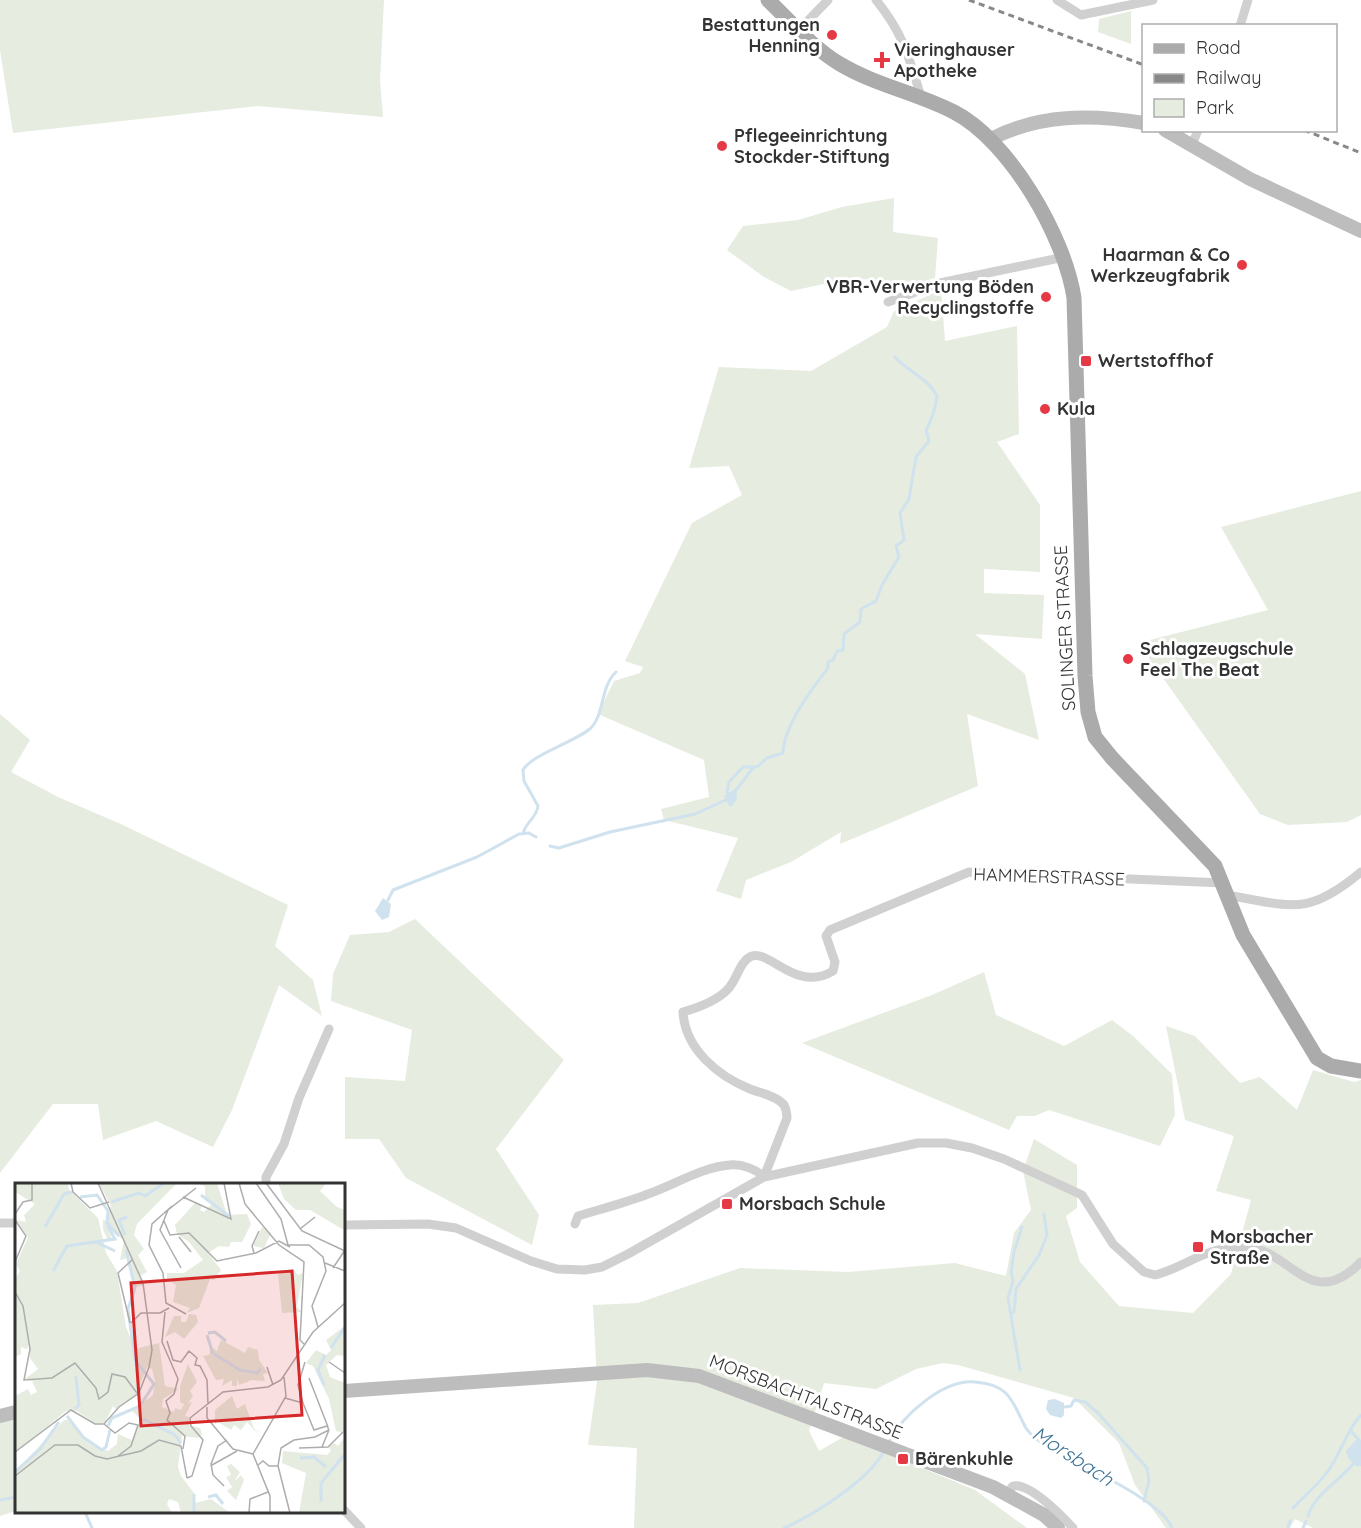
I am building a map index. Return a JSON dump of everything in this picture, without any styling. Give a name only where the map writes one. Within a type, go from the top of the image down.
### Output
[{"type":"main road","name":"SOLINGER STRASSE","points":[[768,0],[843,66],[872,80],[921,98],[978,126],[1017,172],[1065,257],[1072,284],[1075,311],[1085,676],[1091,728],[1112,758],[1204,852],[1225,889],[1243,935],[1317,1058],[1331,1066],[1361,1071]]},
{"type":"main road","points":[[991,139],[1012,128],[1047,119],[1101,118],[1142,123]]},
{"type":"main road","points":[[1169,132],[1250,179],[1327,213],[1361,231]]},
{"type":"main road","name":"MORSBACHTALSTRASSE","points":[[345,1391],[664,1370],[724,1383],[879,1443],[1006,1494],[1044,1515],[1058,1528]]},
{"type":"main road","points":[[0,1416],[15,1412]]},
{"type":"street","points":[[800,30],[828,0]]},
{"type":"street","points":[[876,0],[895,23],[903,39],[921,98]]},
{"type":"street","points":[[1057,0],[1081,15],[1153,0]]},
{"type":"street","points":[[1241,24],[1248,0]]},
{"type":"street","points":[[1192,145],[1197,132]]},
{"type":"street","points":[[888,302],[940,283],[1065,257]]},
{"type":"street","name":"HAMMERSTRASSE","points":[[764,1177],[787,1118],[786,1109],[778,1100],[737,1084],[707,1062],[688,1036],[683,1012],[727,990],[746,959],[754,955],[763,956],[790,972],[811,977],[825,976],[833,971],[835,962],[826,936],[830,930],[969,872],[1225,889]]},
{"type":"street","points":[[1225,889],[1278,904],[1313,903],[1334,895],[1361,873]]},
{"type":"street","points":[[266,1183],[266,1177],[284,1144],[296,1107],[329,1029]]},
{"type":"street","points":[[345,1225],[428,1224],[456,1227],[531,1261],[557,1269],[585,1270],[602,1267],[628,1254],[764,1177],[918,1143],[946,1143],[972,1148],[1004,1159],[1082,1195],[1113,1244],[1144,1272],[1155,1275],[1201,1253],[1230,1248],[1264,1250],[1295,1273],[1314,1281],[1339,1278],[1361,1262]]},
{"type":"street","points":[[575,1224],[578,1216],[634,1200],[716,1167],[733,1165],[744,1167],[759,1172],[764,1177]]},
{"type":"street","points":[[0,1222],[15,1223]]},
{"type":"street","points":[[1006,1494],[1012,1486],[1022,1487],[1048,1503],[1073,1528]]},
{"type":"street","points":[[345,1511],[361,1528]]},
{"type":"green space","points":[[0,0],[384,0],[380,80],[383,117],[258,106],[13,133],[0,50]]},
{"type":"green space","points":[[1131,11],[1131,44],[1098,32],[1099,19]]},
{"type":"green space","points":[[894,198],[893,232],[938,238],[935,278],[883,292],[874,279],[842,280],[791,291],[764,277],[727,250],[743,226],[798,220],[842,207]]},
{"type":"green space","points":[[941,290],[945,341],[1017,326],[1019,434],[997,442],[1040,505],[1040,572],[984,569],[984,593],[1044,595],[1042,639],[975,634],[1025,674],[1039,740],[967,714],[978,786],[840,844],[841,832],[791,862],[746,880],[741,899],[716,891],[738,838],[664,820],[661,809],[709,797],[704,760],[598,714],[614,681],[640,673],[643,667],[625,661],[692,523],[742,495],[729,466],[689,468],[719,367],[811,371],[887,327],[894,311]]},
{"type":"green space","points":[[1361,491],[1361,815],[1347,822],[1288,825],[1260,814],[1138,643],[1268,610],[1221,527]]},
{"type":"green space","points":[[0,714],[30,740],[11,772],[58,797],[123,825],[288,905],[275,946],[313,980],[322,1016],[279,985],[232,1110],[213,1147],[156,1121],[103,1140],[98,1104],[53,1104],[0,1173]]},
{"type":"green space","points":[[415,919],[564,1060],[496,1149],[539,1215],[532,1245],[406,1178],[379,1139],[345,1139],[345,1077],[405,1081],[412,1030],[331,1001],[333,974],[350,935],[389,932]]},
{"type":"green space","points":[[984,972],[996,1015],[1064,1046],[1112,1020],[1133,1036],[1172,1074],[1175,1115],[1160,1146],[1049,1110],[1035,1116],[1017,1116],[1009,1130],[802,1043],[932,995]]},
{"type":"green space","points":[[1166,1026],[1195,1036],[1240,1083],[1260,1077],[1297,1110],[1313,1070],[1354,1082],[1361,1080],[1361,1440],[1359,1437],[1354,1444],[1356,1466],[1361,1466],[1361,1528],[1313,1528],[1295,1519],[1290,1528],[1166,1528],[1135,1485],[1119,1443],[1074,1398],[958,1365],[943,1363],[916,1369],[876,1389],[824,1383],[809,1431],[819,1451],[845,1436],[975,1490],[1027,1528],[634,1528],[637,1448],[588,1445],[597,1382],[593,1305],[638,1303],[740,1268],[848,1272],[955,1263],[1006,1276],[1014,1233],[1031,1210],[1023,1171],[1034,1139],[1077,1165],[1077,1208],[1066,1216],[1080,1262],[1119,1306],[1193,1313],[1231,1274],[1251,1200],[1216,1191],[1234,1136],[1185,1120]]},
{"type":"green space","points":[[15,1418],[15,1511],[0,1516],[0,1421]]},
{"type":"water","points":[[736,788],[737,799],[732,806],[729,806],[724,796]]},
{"type":"water","points":[[383,898],[391,904],[389,917],[382,920],[375,911]]},
{"type":"water","points":[[1055,1399],[1064,1403],[1064,1415],[1061,1418],[1050,1415],[1046,1409],[1048,1400]]},
{"type":"water","points":[[1359,1437],[1361,1466],[1356,1466],[1348,1458],[1346,1451]]},
{"type":"waterway","points":[[727,792],[729,782],[743,767],[757,767],[767,758],[783,753],[793,719],[828,668],[828,662],[833,660],[837,651],[843,650],[844,634],[860,622],[861,609],[876,601],[882,585],[899,557],[896,546],[904,540],[900,513],[909,499],[916,457],[929,441],[926,430],[933,415],[937,397],[930,386],[895,357]]},
{"type":"waterway","points":[[523,834],[526,826],[536,814],[538,806],[524,781],[523,770],[535,759],[591,728],[599,715],[607,685],[616,672]]},
{"type":"waterway","points":[[736,790],[753,768]]},
{"type":"waterway","points":[[550,846],[559,848],[610,832],[695,814],[728,799]]},
{"type":"waterway","points":[[388,900],[393,890],[477,857],[519,834],[529,833],[536,837]]},
{"type":"waterway","points":[[1011,1314],[1014,1312],[1016,1289],[1039,1255],[1047,1235],[1044,1214]]},
{"type":"waterway","points":[[1020,1370],[1008,1298],[1013,1281],[1011,1272],[1014,1252],[1022,1227]]},
{"type":"waterway","name":"Morsbach","points":[[889,1442],[913,1411],[950,1386],[975,1382],[997,1387],[1009,1397],[1026,1428],[1037,1440],[1153,1506],[1165,1517],[1172,1528]]},
{"type":"waterway","points":[[1065,1407],[1071,1406],[1074,1400],[1085,1402],[1098,1413],[1147,1468],[1149,1481],[1144,1501]]},
{"type":"waterway","points":[[1293,1508],[1328,1471],[1351,1428],[1361,1415]]},
{"type":"waterway","points":[[1351,1431],[1357,1438]]},
{"type":"waterway","name":"Morsbach","points":[[784,1528],[825,1506],[854,1485],[877,1462],[884,1451]]},
{"type":"waterway","points":[[1308,1516],[1321,1495],[1353,1464]]},
{"type":"waterway","name":"Morsbach","points":[[0,1500],[15,1497]]},
{"type":"waterway","name":"Morsbach","points":[[85,1513],[92,1528]]},
{"type":"waterway","points":[[1288,1528],[1290,1521]]},
{"type":"waterway","points":[[1303,1528],[1306,1521]]},
{"type":"railway","points":[[969,0],[1142,64]]},
{"type":"railway","points":[[1309,132],[1361,153]]},
{"type":"place","name":"Bestattungen Henning","points":[[832,35]]},
{"type":"place","name":"Vieringhauser Apotheke","points":[[882,60]]},
{"type":"place","name":"Pflegeeinrichtung Stockder-Stiftung","points":[[722,146]]},
{"type":"place","name":"Haarman & Co Werkzeugfabrik","points":[[1242,265]]},
{"type":"place","name":"VBR-Verwertung Böden Recyclingstoffe","points":[[1046,297]]},
{"type":"place","name":"Wertstoffhof","points":[[1086,361]]},
{"type":"place","name":"Kula","points":[[1045,409]]},
{"type":"place","name":"Schlagzeugschule Feel The Beat","points":[[1128,659]]},
{"type":"place","name":"Morsbach Schule","points":[[727,1204]]},
{"type":"place","name":"Morsbacher Straße","points":[[1198,1247]]},
{"type":"place","name":"Bärenkuhle","points":[[903,1459]]}]
